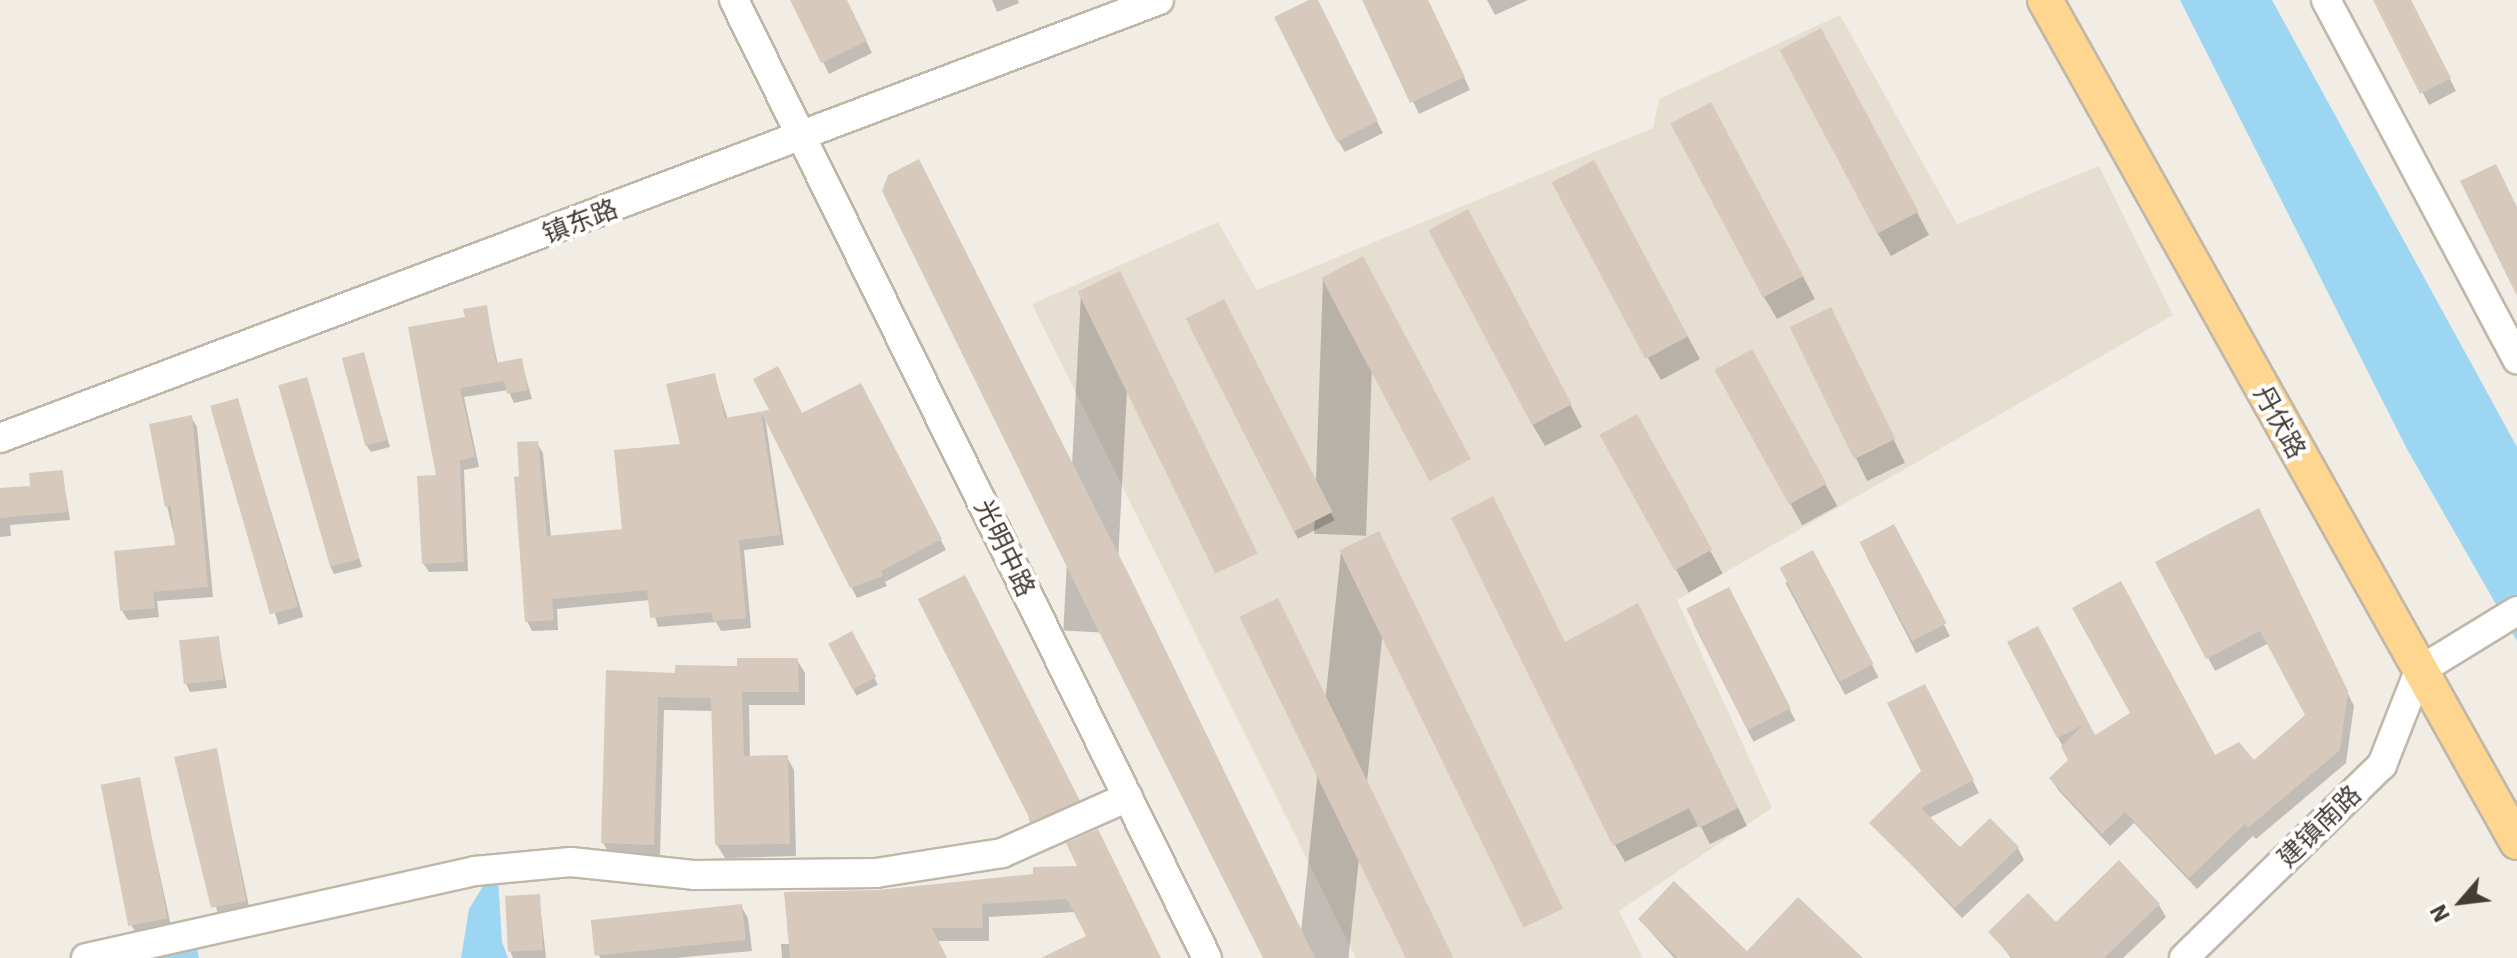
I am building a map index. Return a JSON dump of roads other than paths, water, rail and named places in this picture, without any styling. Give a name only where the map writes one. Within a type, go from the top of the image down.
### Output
[{"type":"main road","name":"丹伏路","points":[[2045,0],[2517,842]]},
{"type":"street","name":"光明中路","points":[[734,0],[1207,958]]},
{"type":"street","name":"镇东路","points":[[0,438],[1159,0]]},
{"type":"street","points":[[2326,0],[2517,359]]},
{"type":"street","points":[[2419,671],[2517,611]]},
{"type":"street","name":"建镇南路","points":[[2184,958],[2382,765],[2419,671]]},
{"type":"street","points":[[86,958],[475,871],[571,862],[695,875],[908,868],[1002,853],[1128,797]]},
{"type":"water","points":[[2180,0],[2272,0],[2517,447],[2517,641],[2407,449]]},
{"type":"water","points":[[498,878],[502,942],[508,958],[461,958],[469,909],[485,883]]},
{"type":"water","points":[[196,944],[199,958],[129,958]]}]
